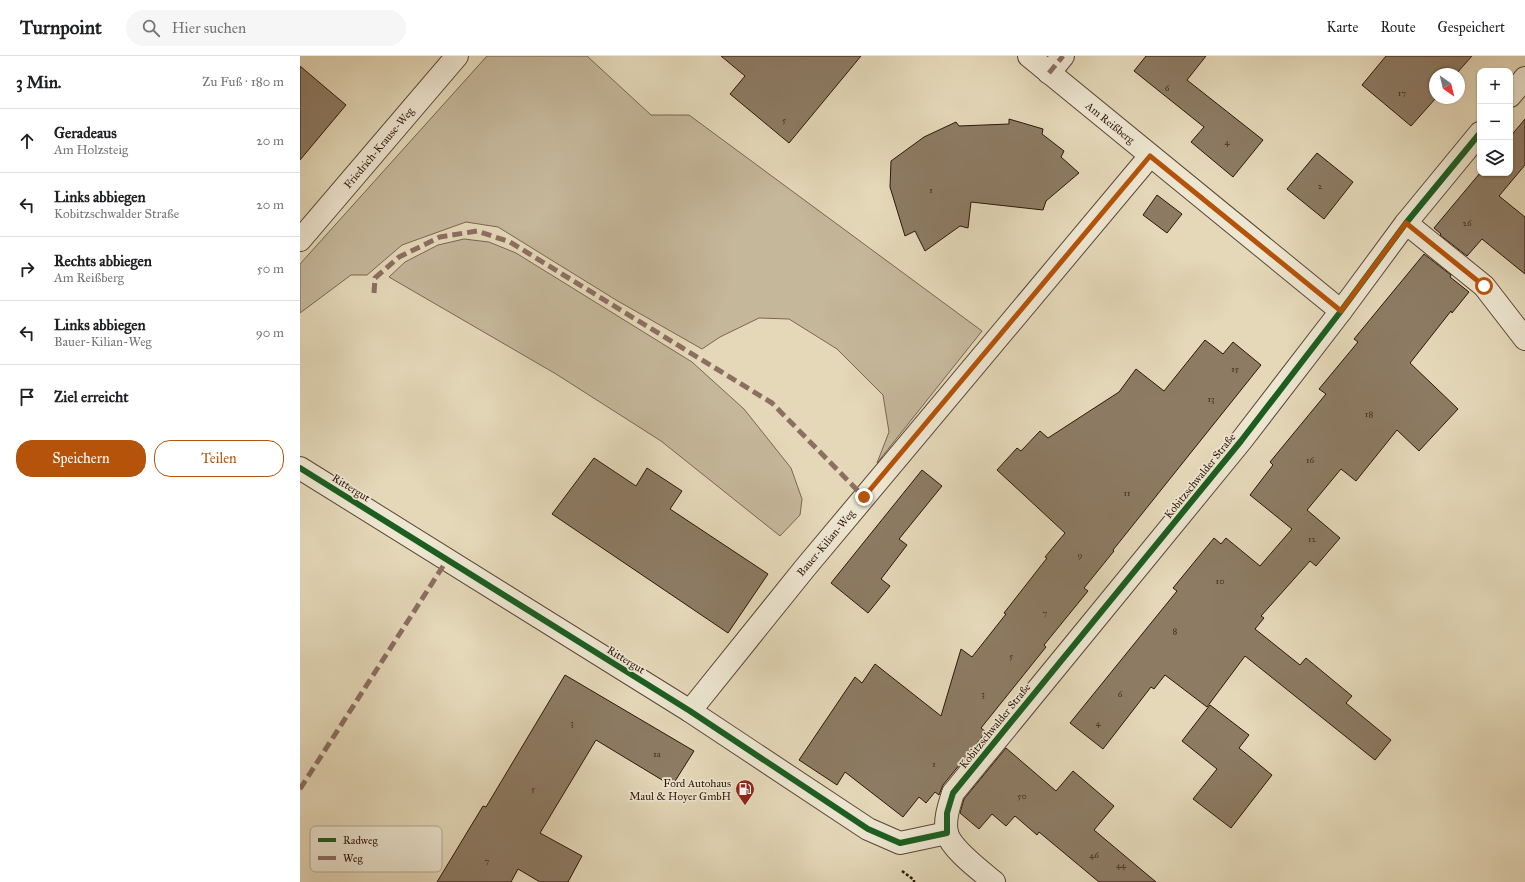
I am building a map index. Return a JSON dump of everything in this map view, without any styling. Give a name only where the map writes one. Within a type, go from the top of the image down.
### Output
[{"type":"street","name":"Friedrich-Krause-Weg","points":[[300,240],[457,56]]},
{"type":"street","name":"Am Reißberg","points":[[1028,56],[1341,311]]},
{"type":"street","points":[[1049,73],[1063,56]]},
{"type":"street","points":[[1513,92],[1525,78]]},
{"type":"street","name":"Kobitzschwalder Straße","points":[[947,833],[947,813],[953,793],[1241,441],[1341,311],[1406,223],[1477,137]]},
{"type":"street","name":"Bauer-Kilian-Weg","points":[[690,711],[805,568],[1150,156]]},
{"type":"street","points":[[1406,223],[1484,286],[1525,339]]},
{"type":"street","name":"Rittergut","points":[[300,468],[690,711],[868,829],[900,842],[947,833]]},
{"type":"street","points":[[947,833],[955,847],[994,882]]},
{"type":"shaded area","points":[[487,56],[587,56],[651,115],[689,115],[982,331],[877,463],[889,432],[883,395],[837,349],[789,319],[759,318],[720,337],[702,349],[616,300],[498,227],[466,222],[402,245],[367,275],[351,275],[300,313],[300,264]]},
{"type":"shaded area","points":[[464,239],[489,242],[516,253],[692,362],[744,409],[791,468],[802,499],[800,515],[780,536],[661,441],[556,374],[389,277],[405,262],[438,245]]},
{"type":"building","points":[[721,56],[861,56],[789,143],[730,94],[745,76]]},
{"type":"building","points":[[1146,56],[1206,56],[1187,80],[1263,140],[1233,177],[1191,142],[1204,127],[1134,71]]},
{"type":"building","points":[[1386,56],[1472,56],[1461,68],[1429,68],[1429,104],[1431,104],[1411,126],[1362,85]]},
{"type":"building","points":[[300,66],[346,105],[300,160]]},
{"type":"building","points":[[1009,119],[1043,129],[1042,134],[1064,151],[1061,157],[1079,173],[1046,201],[1043,210],[971,202],[968,228],[960,226],[925,251],[915,231],[905,236],[890,187],[891,161],[924,137],[956,122],[959,126],[1009,124]]},
{"type":"building","points":[[1525,119],[1525,165],[1499,196],[1525,217],[1525,274],[1482,239],[1467,256],[1440,235],[1441,234],[1434,228],[1477,176],[1513,176],[1513,133]]},
{"type":"building","points":[[1317,153],[1353,182],[1324,219],[1287,189]]},
{"type":"building","points":[[1157,195],[1182,214],[1167,233],[1143,215]]},
{"type":"building","points":[[1424,254],[1451,275],[1450,277],[1469,292],[1452,313],[1451,311],[1410,363],[1458,409],[1419,451],[1397,430],[1356,481],[1341,469],[1307,510],[1340,538],[1316,566],[1310,561],[1261,616],[1264,618],[1255,629],[1300,665],[1306,658],[1352,696],[1346,703],[1391,740],[1375,760],[1245,656],[1207,707],[1165,675],[1154,689],[1151,687],[1103,749],[1070,723],[1177,591],[1173,588],[1214,538],[1221,544],[1226,538],[1260,566],[1292,529],[1250,495],[1273,465],[1270,462],[1326,394],[1319,389],[1358,342],[1354,339]]},
{"type":"building","points":[[1205,340],[1223,354],[1233,342],[1261,365],[1084,588],[1088,591],[1044,645],[1046,647],[981,728],[986,732],[943,785],[939,795],[935,792],[926,803],[919,797],[903,817],[845,772],[837,785],[799,760],[855,677],[862,683],[875,664],[941,716],[961,649],[972,657],[1047,558],[1045,557],[1065,533],[997,470],[1017,448],[1021,451],[1040,431],[1048,438],[1119,392],[1136,369],[1164,391]]},
{"type":"building","points":[[594,458],[636,486],[647,468],[682,491],[670,509],[768,574],[728,633],[552,514]]},
{"type":"building","points":[[922,470],[942,486],[899,539],[907,545],[881,579],[890,586],[868,613],[831,583]]},
{"type":"building","points":[[565,675],[694,751],[672,786],[596,740],[540,833],[582,856],[568,882],[540,882],[518,869],[511,882],[437,882],[483,806],[486,807]]},
{"type":"building","points":[[1210,705],[1249,735],[1239,748],[1272,775],[1231,828],[1193,799],[1217,769],[1182,741]]},
{"type":"building","points":[[1006,748],[1056,791],[1073,771],[1114,806],[1094,830],[1156,882],[1099,882],[1039,832],[1037,835],[1015,816],[1006,826],[992,814],[979,829],[960,813],[964,799]]},
{"type":"marked path","points":[[1049,73],[1063,56]]},
{"type":"marked path","points":[[374,293],[375,278],[399,257],[440,237],[477,231],[510,242],[772,403],[864,497]]},
{"type":"marked path","points":[[300,789],[447,560]]},
{"type":"cycle path","points":[[300,468],[690,711],[868,829],[900,843],[947,833],[947,813],[953,793],[1241,441],[1341,311],[1406,223],[1477,137]]},
{"type":"place","name":"Ford Autohaus Maul & Hoyer GmbH","points":[[745,806]]},
{"type":"route","points":[[864,497],[1150,156],[1341,311],[1406,223],[1484,286]]}]
